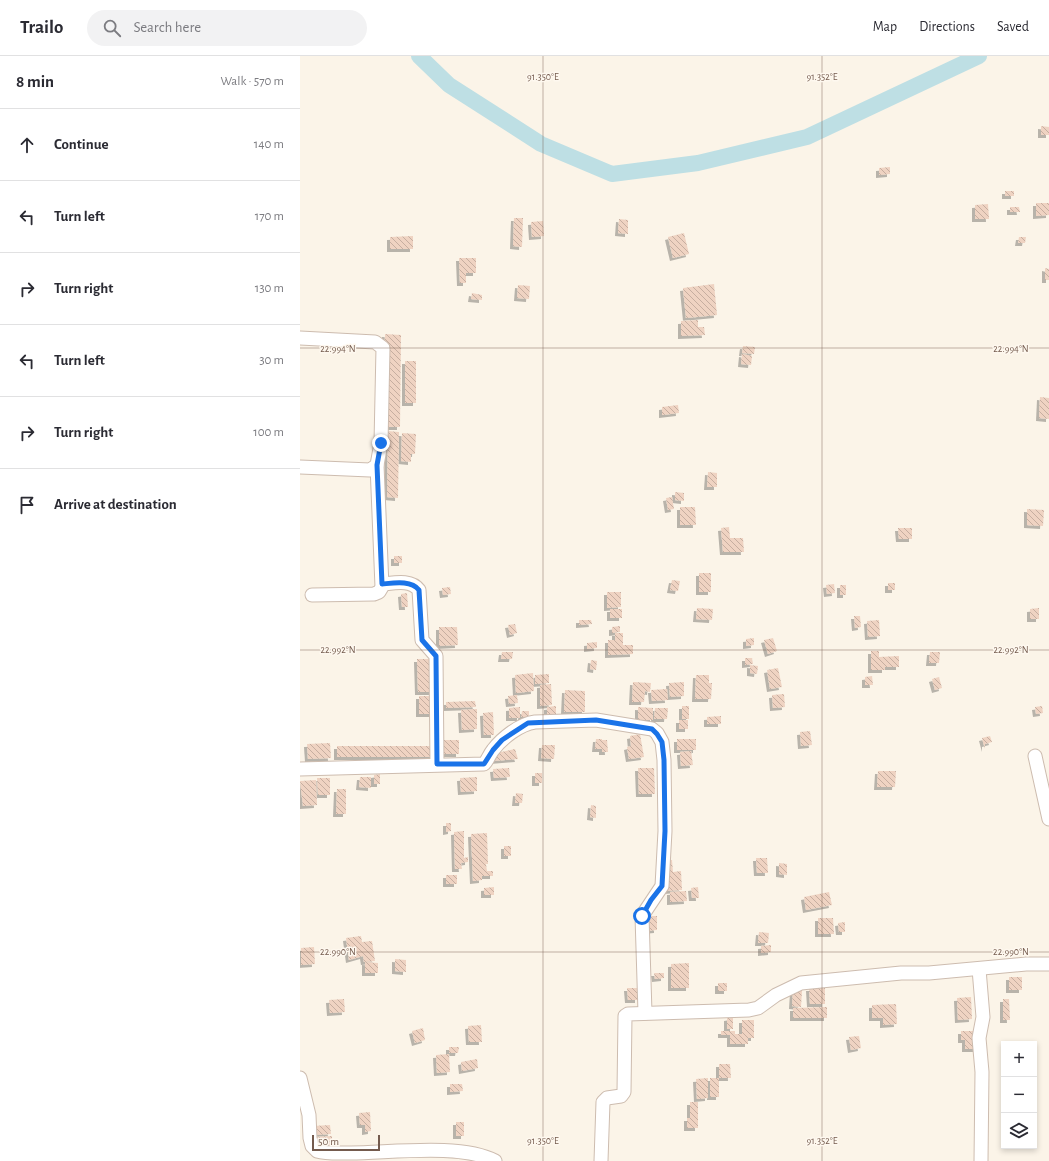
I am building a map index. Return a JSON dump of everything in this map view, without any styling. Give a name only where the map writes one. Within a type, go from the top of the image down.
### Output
[{"type":"street","points":[[300,338],[375,342],[381,346],[381,443],[377,465],[382,584],[379,592],[374,594],[312,595]]},
{"type":"street","points":[[300,467],[370,470],[377,465]]},
{"type":"street","points":[[382,584],[409,584],[414,585],[419,590],[422,640],[436,656],[437,764]]},
{"type":"street","points":[[300,769],[437,764],[481,764],[487,761],[493,750],[502,740],[528,723],[596,720],[649,728],[657,734],[662,742],[664,760],[664,839],[662,886],[651,900],[642,916],[645,1013]]},
{"type":"street","points":[[1035,756],[1049,819]]},
{"type":"street","points":[[601,1161],[603,1102],[607,1098],[621,1096],[624,1092],[626,1016],[629,1014],[755,1009],[776,995],[801,983],[901,973],[929,973],[1026,964],[1049,964]]},
{"type":"street","points":[[979,969],[983,1017],[979,1038],[982,1072],[981,1161]]},
{"type":"street","points":[[300,1078],[309,1115],[312,1144],[317,1151],[381,1153],[434,1151],[470,1154],[495,1161]]},
{"type":"building","points":[[1041,126],[1049,127],[1049,135],[1041,135]]},
{"type":"building","points":[[890,167],[890,174],[879,175],[879,168]]},
{"type":"building","points":[[1005,191],[1014,191],[1014,196],[1005,196]]},
{"type":"building","points":[[1036,203],[1049,203],[1049,215],[1036,216]]},
{"type":"building","points":[[988,204],[989,219],[975,219],[975,205]]},
{"type":"building","points":[[1010,207],[1019,207],[1020,212],[1010,212]]},
{"type":"building","points":[[514,218],[523,218],[522,247],[513,246]]},
{"type":"building","points":[[619,219],[628,220],[628,234],[618,233]]},
{"type":"building","points":[[543,221],[544,236],[532,237],[531,222]]},
{"type":"building","points":[[684,233],[689,254],[673,258],[668,237]]},
{"type":"building","points":[[413,236],[413,249],[390,249],[390,237]]},
{"type":"building","points":[[1019,237],[1026,237],[1025,243],[1018,243]]},
{"type":"building","points":[[459,258],[476,258],[476,273],[466,273],[466,283],[460,283]]},
{"type":"building","points":[[1045,268],[1049,269],[1049,280],[1045,280]]},
{"type":"building","points":[[714,284],[717,315],[686,318],[683,288]]},
{"type":"building","points":[[518,285],[530,286],[529,299],[517,298]]},
{"type":"building","points":[[472,293],[482,295],[482,300],[471,299]]},
{"type":"building","points":[[698,320],[698,327],[704,327],[705,335],[681,336],[681,321]]},
{"type":"building","points":[[385,334],[401,335],[400,427],[383,427]]},
{"type":"building","points":[[743,346],[755,347],[754,354],[742,353]]},
{"type":"building","points":[[742,354],[752,356],[751,365],[741,364]]},
{"type":"building","points":[[405,361],[416,361],[416,403],[405,403]]},
{"type":"building","points":[[1040,397],[1049,398],[1049,419],[1039,418]]},
{"type":"building","points":[[678,405],[679,413],[662,415],[662,407]]},
{"type":"building","points":[[388,431],[399,432],[398,498],[387,497]]},
{"type":"building","points":[[402,433],[416,434],[415,454],[411,454],[411,462],[401,461]]},
{"type":"building","points":[[708,472],[717,473],[717,487],[707,487]]},
{"type":"building","points":[[675,492],[684,493],[684,501],[675,500]]},
{"type":"building","points":[[672,497],[674,509],[668,510],[666,498]]},
{"type":"building","points":[[680,507],[695,507],[696,525],[680,525]]},
{"type":"building","points":[[1027,509],[1044,510],[1043,526],[1027,525]]},
{"type":"building","points":[[729,527],[730,538],[743,538],[744,552],[723,552],[721,528]]},
{"type":"building","points":[[898,528],[912,528],[912,539],[899,539]]},
{"type":"building","points":[[394,556],[402,556],[402,563],[394,563]]},
{"type":"building","points":[[699,573],[711,573],[711,592],[699,592]]},
{"type":"building","points":[[672,580],[680,581],[678,591],[670,590]]},
{"type":"building","points":[[888,583],[895,583],[895,590],[888,590]]},
{"type":"building","points":[[834,584],[835,593],[827,594],[826,585]]},
{"type":"building","points":[[840,585],[846,585],[846,595],[840,595]]},
{"type":"building","points":[[450,587],[451,594],[443,595],[442,588]]},
{"type":"building","points":[[607,592],[621,592],[621,607],[607,608]]},
{"type":"building","points":[[407,593],[408,607],[402,607],[401,594]]},
{"type":"building","points":[[697,608],[713,609],[712,620],[696,619]]},
{"type":"building","points":[[1039,608],[1039,619],[1030,619],[1030,609]]},
{"type":"building","points":[[610,609],[622,609],[622,618],[610,618]]},
{"type":"building","points":[[854,616],[860,616],[861,627],[855,628]]},
{"type":"building","points":[[579,620],[591,620],[592,624],[579,625]]},
{"type":"building","points":[[879,620],[880,636],[868,637],[867,621]]},
{"type":"building","points":[[515,624],[517,633],[510,635],[508,625]]},
{"type":"building","points":[[620,626],[620,632],[612,633],[612,627]]},
{"type":"building","points":[[439,627],[457,627],[458,645],[439,646]]},
{"type":"building","points":[[615,633],[623,633],[623,645],[633,645],[633,654],[608,655],[608,640],[615,640]]},
{"type":"building","points":[[754,638],[754,645],[746,646],[746,639]]},
{"type":"building","points":[[773,638],[777,651],[768,654],[764,640]]},
{"type":"building","points":[[597,642],[597,648],[587,649],[587,643]]},
{"type":"building","points":[[871,651],[879,651],[879,657],[899,656],[899,667],[885,667],[885,670],[871,670]]},
{"type":"building","points":[[502,652],[513,652],[512,659],[501,659]]},
{"type":"building","points":[[930,652],[940,652],[939,663],[929,663]]},
{"type":"building","points":[[745,658],[752,658],[753,664],[745,665]]},
{"type":"building","points":[[417,659],[432,659],[433,692],[418,692]]},
{"type":"building","points":[[591,660],[597,661],[596,670],[590,669]]},
{"type":"building","points":[[750,665],[758,666],[757,674],[750,673]]},
{"type":"building","points":[[778,668],[782,687],[770,689],[767,670]]},
{"type":"building","points":[[533,673],[534,691],[516,693],[515,675]]},
{"type":"building","points":[[549,674],[549,683],[535,684],[535,675]]},
{"type":"building","points":[[696,675],[709,675],[709,683],[712,683],[711,699],[695,699]]},
{"type":"building","points":[[872,676],[873,685],[865,685],[865,677]]},
{"type":"building","points":[[939,677],[942,688],[935,690],[932,679]]},
{"type":"building","points":[[633,682],[651,683],[650,692],[645,691],[644,702],[632,702]]},
{"type":"building","points":[[684,682],[684,696],[670,697],[669,683]]},
{"type":"building","points":[[551,684],[552,705],[540,706],[540,685]]},
{"type":"building","points":[[667,689],[668,700],[652,701],[651,690]]},
{"type":"building","points":[[565,690],[585,691],[585,712],[564,712]]},
{"type":"building","points":[[784,694],[785,707],[773,708],[772,695]]},
{"type":"building","points":[[517,695],[518,703],[509,704],[508,696]]},
{"type":"building","points":[[419,696],[434,696],[434,714],[419,714]]},
{"type":"building","points":[[475,701],[476,707],[446,708],[446,702]]},
{"type":"building","points":[[556,706],[556,718],[547,718],[547,707]]},
{"type":"building","points":[[682,706],[689,706],[689,719],[682,719]]},
{"type":"building","points":[[1042,706],[1043,713],[1036,714],[1035,707]]},
{"type":"building","points":[[520,707],[520,718],[509,718],[509,708]]},
{"type":"building","points":[[638,707],[653,708],[653,720],[638,720]]},
{"type":"building","points":[[655,708],[668,708],[667,719],[654,719]]},
{"type":"building","points":[[477,709],[477,729],[462,730],[461,710]]},
{"type":"building","points":[[522,711],[529,711],[529,717],[521,717]]},
{"type":"building","points":[[493,712],[494,735],[484,735],[483,713]]},
{"type":"building","points":[[721,716],[721,724],[707,724],[707,717]]},
{"type":"building","points":[[679,720],[688,720],[688,729],[679,729]]},
{"type":"building","points":[[810,731],[812,745],[801,746],[800,732]]},
{"type":"building","points":[[640,734],[644,757],[629,759],[627,747],[631,746],[630,736]]},
{"type":"building","points":[[990,736],[992,742],[985,744],[985,749],[982,738]]},
{"type":"building","points":[[596,739],[602,739],[602,749],[595,749]]},
{"type":"building","points":[[677,739],[696,739],[696,750],[677,750]]},
{"type":"building","points":[[444,740],[459,740],[459,754],[444,754]]},
{"type":"building","points":[[602,740],[607,740],[608,752],[602,752]]},
{"type":"building","points":[[330,743],[331,758],[308,759],[307,744]]},
{"type":"building","points":[[542,745],[555,745],[554,759],[541,758]]},
{"type":"building","points":[[337,746],[433,746],[433,757],[337,757]]},
{"type":"building","points":[[515,749],[518,759],[493,761],[492,754]]},
{"type":"building","points":[[691,751],[693,765],[681,766],[680,752]]},
{"type":"building","points":[[509,768],[510,777],[494,778],[493,769]]},
{"type":"building","points":[[638,768],[654,768],[655,794],[639,794]]},
{"type":"building","points":[[878,771],[896,771],[895,787],[877,787]]},
{"type":"building","points":[[535,773],[542,773],[542,783],[535,783]]},
{"type":"building","points":[[380,774],[380,784],[374,784],[374,775]]},
{"type":"building","points":[[360,777],[371,777],[371,788],[359,787]]},
{"type":"building","points":[[477,777],[477,791],[461,792],[460,778]]},
{"type":"building","points":[[317,778],[330,778],[330,795],[318,795]]},
{"type":"building","points":[[316,780],[317,805],[303,806],[300,781]]},
{"type":"building","points":[[337,789],[346,789],[346,814],[336,814]]},
{"type":"building","points":[[516,793],[523,794],[522,803],[515,803]]},
{"type":"building","points":[[591,805],[596,806],[596,818],[590,817]]},
{"type":"building","points":[[446,823],[451,823],[451,831],[446,832]]},
{"type":"building","points":[[464,831],[464,858],[468,857],[468,862],[461,863],[462,869],[455,869],[454,832]]},
{"type":"building","points":[[487,833],[488,864],[486,864],[487,871],[493,871],[493,876],[482,876],[482,880],[473,881],[471,834]]},
{"type":"building","points":[[504,846],[511,846],[511,856],[504,856]]},
{"type":"building","points":[[756,858],[767,858],[768,873],[757,873]]},
{"type":"building","points":[[665,860],[672,860],[673,872],[681,871],[682,890],[666,891]]},
{"type":"building","points":[[779,863],[787,864],[787,875],[779,874]]},
{"type":"building","points":[[446,875],[457,875],[457,884],[446,884]]},
{"type":"building","points":[[494,887],[494,895],[484,895],[484,888]]},
{"type":"building","points":[[698,887],[699,898],[692,898],[691,888]]},
{"type":"building","points":[[686,891],[687,901],[670,902],[670,892]]},
{"type":"building","points":[[829,892],[832,905],[806,910],[804,897]]},
{"type":"building","points":[[645,916],[657,916],[657,930],[646,931]]},
{"type":"building","points":[[818,918],[833,918],[834,934],[818,934]]},
{"type":"building","points":[[845,922],[845,932],[839,932],[838,923]]},
{"type":"building","points":[[759,932],[769,933],[768,943],[758,943]]},
{"type":"building","points":[[361,936],[362,942],[372,941],[375,961],[364,962],[363,956],[349,960],[346,938]]},
{"type":"building","points":[[771,945],[771,952],[761,953],[761,946]]},
{"type":"building","points":[[314,947],[315,964],[301,965],[301,948]]},
{"type":"building","points":[[395,959],[406,960],[406,972],[395,971]]},
{"type":"building","points":[[365,962],[378,963],[378,973],[365,973]]},
{"type":"building","points":[[689,963],[689,988],[671,988],[671,964]]},
{"type":"building","points":[[654,973],[664,973],[664,978],[655,979]]},
{"type":"building","points":[[1009,977],[1022,977],[1022,990],[1009,990]]},
{"type":"building","points":[[718,983],[727,983],[727,991],[718,991]]},
{"type":"building","points":[[627,988],[638,988],[638,1000],[628,1000]]},
{"type":"building","points":[[809,988],[825,988],[825,1004],[810,1004]]},
{"type":"building","points":[[793,990],[802,991],[801,1007],[792,1006]]},
{"type":"building","points":[[971,997],[972,1019],[958,1020],[957,998]]},
{"type":"building","points":[[344,999],[345,1012],[330,1013],[329,1000]]},
{"type":"building","points":[[1003,999],[1009,999],[1010,1020],[1003,1020]]},
{"type":"building","points":[[896,1004],[897,1024],[883,1025],[883,1018],[872,1018],[872,1005]]},
{"type":"building","points":[[827,1007],[827,1018],[793,1018],[793,1008]]},
{"type":"building","points":[[733,1017],[733,1029],[727,1029],[727,1018]]},
{"type":"building","points":[[742,1020],[754,1020],[754,1038],[748,1038],[748,1044],[730,1044],[730,1035],[721,1035],[721,1031],[735,1031],[735,1034],[742,1034]]},
{"type":"building","points":[[481,1025],[482,1042],[469,1042],[468,1026]]},
{"type":"building","points":[[423,1028],[425,1040],[415,1043],[412,1031]]},
{"type":"building","points":[[961,1031],[976,1031],[976,1049],[965,1049],[965,1040],[961,1040]]},
{"type":"building","points":[[859,1036],[861,1048],[851,1050],[849,1037]]},
{"type":"building","points":[[449,1047],[459,1047],[458,1053],[449,1053]]},
{"type":"building","points":[[449,1054],[450,1072],[437,1073],[436,1055]]},
{"type":"building","points":[[477,1059],[478,1068],[462,1071],[461,1062]]},
{"type":"building","points":[[719,1064],[730,1064],[731,1078],[719,1078]]},
{"type":"building","points":[[708,1078],[708,1098],[697,1099],[696,1079]]},
{"type":"building","points":[[710,1078],[719,1078],[719,1097],[710,1097]]},
{"type":"building","points":[[450,1084],[462,1084],[463,1091],[450,1092]]},
{"type":"building","points":[[690,1102],[698,1102],[698,1128],[687,1128],[687,1118],[690,1118]]},
{"type":"building","points":[[370,1112],[371,1131],[365,1132],[365,1125],[360,1125],[359,1113]]},
{"type":"building","points":[[456,1122],[464,1122],[464,1136],[456,1136]]},
{"type":"building","points":[[330,1125],[331,1134],[313,1135],[313,1126]]},
{"type":"building","points":[[332,1136],[332,1146],[314,1147],[314,1137]]},
{"type":"waterway","points":[[419,56],[449,85],[541,144],[612,174],[698,163],[807,137],[979,56]]},
{"type":"route","points":[[381,443],[377,465],[382,584],[405,583],[417,586],[419,590],[422,640],[424,644],[431,648],[436,654],[437,764],[484,764],[502,740],[528,723],[596,720],[652,729],[662,742],[664,760],[665,831],[662,886],[660,892],[651,900],[642,916]]}]
